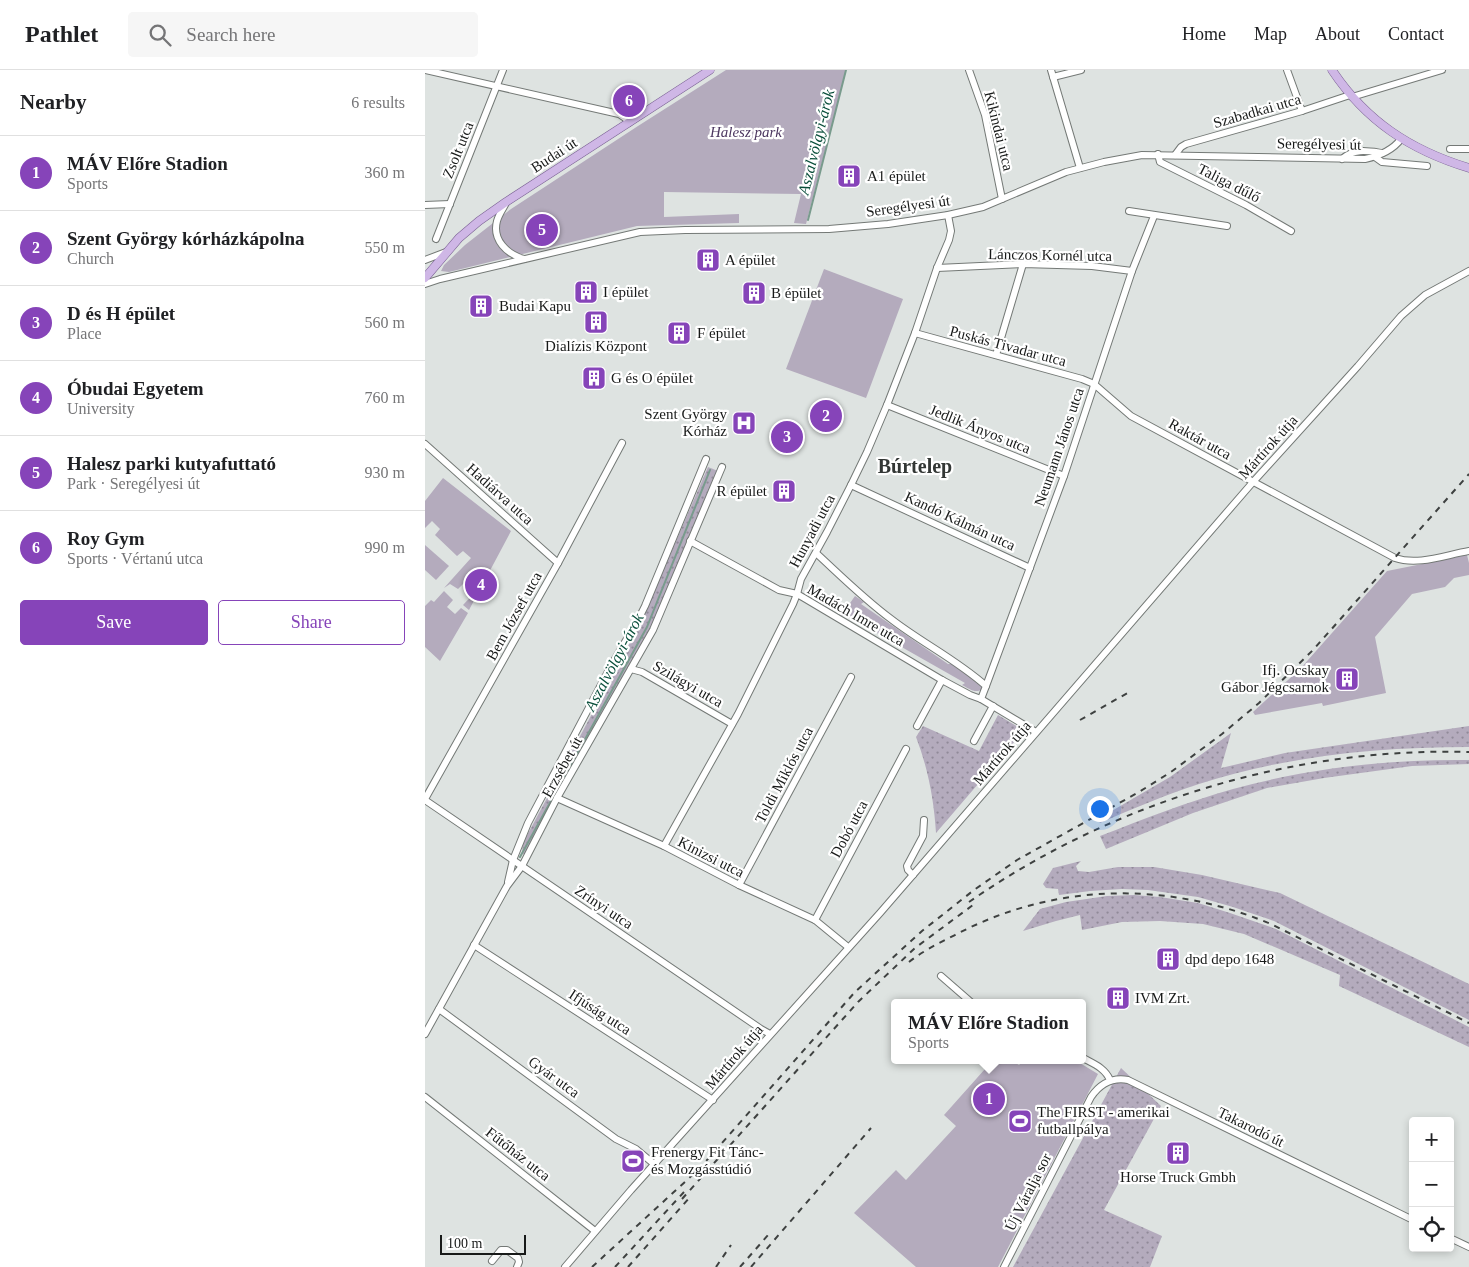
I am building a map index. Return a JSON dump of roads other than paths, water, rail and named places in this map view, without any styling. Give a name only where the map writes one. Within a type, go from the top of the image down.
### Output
[{"type":"main road","name":"Budai út","points":[[426,275],[468,230],[506,202],[710,70]]},
{"type":"main road","points":[[1332,70],[1351,96],[1376,121],[1401,139],[1438,157],[1469,168]]},
{"type":"street","points":[[425,70],[619,114],[629,123]]},
{"type":"street","name":"Zsolt utca","points":[[437,239],[503,70]]},
{"type":"street","name":"Kikindai utca","points":[[969,70],[985,115],[1002,198]]},
{"type":"street","points":[[1051,70],[1079,168]]},
{"type":"street","points":[[1053,77],[1081,70]]},
{"type":"street","points":[[1287,70],[1302,111]]},
{"type":"street","name":"Szabadkai utca","points":[[1175,155],[1181,146],[1186,144],[1442,70]]},
{"type":"street","name":"Seregélyesi út","points":[[425,284],[631,233],[647,231],[829,229],[887,224],[948,215],[983,207],[1079,168],[1142,155],[1365,159],[1384,153],[1401,139]]},
{"type":"street","points":[[1450,149],[1469,149]]},
{"type":"street","points":[[1342,159],[1347,154],[1360,151],[1384,153]]},
{"type":"street","name":"Taliga dűlő","points":[[1158,154],[1160,162],[1245,205],[1291,231]]},
{"type":"street","name":"Seregélyesi út","points":[[1375,157],[1382,162],[1427,166]]},
{"type":"street","points":[[506,202],[497,222],[499,239],[507,251],[525,260]]},
{"type":"street","points":[[425,205],[450,204]]},
{"type":"street","points":[[1129,211],[1227,226]]},
{"type":"street","name":"Hunyadi utca","points":[[664,846],[769,654],[797,594],[801,579],[867,452],[915,333],[951,231],[948,215]]},
{"type":"street","name":"Neumann János utca","points":[[986,686],[1064,476],[1132,271],[1155,216]]},
{"type":"street","points":[[425,260],[447,251]]},
{"type":"street","points":[[996,355],[1023,264]]},
{"type":"street","name":"Lánczos Kornél utca","points":[[937,268],[1023,264],[1092,266],[1132,271]]},
{"type":"street","name":"Mártírok útja","points":[[565,1267],[654,1164],[913,875],[1253,482],[1407,310],[1434,289],[1469,271]]},
{"type":"street","points":[[426,275],[440,279]]},
{"type":"street","name":"Puskás Tivadar utca","points":[[915,333],[1082,379],[1094,384]]},
{"type":"street","name":"Raktár utca","points":[[1094,384],[1131,416],[1395,558],[1407,561],[1421,561],[1469,551]]},
{"type":"street","name":"Jedlik Ányos utca","points":[[887,405],[1064,476]]},
{"type":"street","name":"Bem József utca","points":[[425,800],[558,563],[622,443]]},
{"type":"street","name":"Hadiárva utca","points":[[425,444],[558,563]]},
{"type":"street","name":"Erzsébet út","points":[[507,886],[513,860],[528,823],[612,664],[645,606],[706,460]]},
{"type":"street","name":"Erzsébet út","points":[[425,1034],[507,886],[522,866],[557,798],[657,623],[722,467]]},
{"type":"street","name":"Kandó Kálmán utca","points":[[851,485],[1030,568]]},
{"type":"street","name":"Madách Imre utca","points":[[690,541],[779,590],[797,594],[942,680],[981,699],[1036,732]]},
{"type":"street","name":"Madách Imre utca","points":[[816,553],[852,587],[892,620],[957,663],[986,686]]},
{"type":"street","name":"Szilágyi utca","points":[[631,669],[642,672],[732,724]]},
{"type":"street","name":"Toldi Miklós utca","points":[[739,885],[851,677]]},
{"type":"street","points":[[917,726],[942,680]]},
{"type":"street","points":[[981,699],[986,686]]},
{"type":"street","points":[[974,741],[993,706]]},
{"type":"street","name":"Dobó utca","points":[[815,920],[906,749]]},
{"type":"street","name":"Kinizsi utca","points":[[557,798],[664,846],[739,885],[815,920],[848,947]]},
{"type":"street","name":"Zrínyi utca","points":[[425,800],[771,1034]]},
{"type":"street","points":[[913,875],[907,866],[923,836],[924,820]]},
{"type":"street","name":"Ifjúság utca","points":[[474,946],[713,1100]]},
{"type":"street","points":[[941,976],[967,999]]},
{"type":"street","name":"Gyár utca","points":[[439,1009],[616,1139],[636,1149],[654,1164]]},
{"type":"street","points":[[1086,1060],[1101,1067],[1110,1080]]},
{"type":"street","name":"Takarodó út","points":[[1110,1080],[1128,1080],[1409,1218]]},
{"type":"street","name":"Új Váralja sor","points":[[1004,1267],[1091,1097],[1100,1086],[1110,1080]]},
{"type":"street","name":"Fűtőház utca","points":[[425,1097],[595,1232]]},
{"type":"street","points":[[1454,1240],[1469,1247]]},
{"type":"street","points":[[492,1261],[501,1250],[507,1250],[518,1258],[517,1267]]},
{"type":"waterway","name":"Aszalvölgyi-árok","points":[[808,220],[846,70]]},
{"type":"waterway","name":"Aszalvölgyi-árok","points":[[520,857],[647,627],[710,470]]},
{"type":"railway","points":[[592,1267],[699,1169],[855,992],[922,931],[974,890],[1017,860],[1171,772],[1222,734],[1259,703],[1313,650],[1469,474]]},
{"type":"railway","points":[[1080,720],[1131,691]]},
{"type":"railway","points":[[969,902],[1025,867],[1083,836],[1144,809],[1207,788],[1271,771],[1337,759],[1403,753],[1469,752]]},
{"type":"railway","points":[[909,962],[955,935],[993,918],[1032,905],[1072,897],[1112,894],[1152,895],[1192,900],[1232,910],[1271,924],[1469,1023]]},
{"type":"railway","points":[[682,1199],[858,1002],[915,948],[977,902]]},
{"type":"railway","points":[[751,1267],[871,1128]]},
{"type":"railway","points":[[615,1267],[684,1192]]},
{"type":"railway","points":[[628,1267],[691,1196]]},
{"type":"railway","points":[[740,1267],[769,1234]]},
{"type":"railway","points":[[716,1267],[731,1245]]},
{"type":"place","name":"Roy Gym","points":[[629,101]]},
{"type":"place","name":"A1 épület","points":[[849,176]]},
{"type":"place","name":"Halesz parki kutyafuttató","points":[[542,230]]},
{"type":"place","name":"A épület","points":[[708,260]]},
{"type":"place","name":"I épület","points":[[586,292]]},
{"type":"place","name":"B épület","points":[[754,293]]},
{"type":"place","name":"Budai Kapu","points":[[481,306]]},
{"type":"place","name":"Dialízis Központ","points":[[596,322]]},
{"type":"place","name":"F épület","points":[[679,333]]},
{"type":"place","name":"G és O épület","points":[[594,378]]},
{"type":"place","name":"Szent György kórházkápolna","points":[[826,416]]},
{"type":"place","name":"Szent György Kórház","points":[[744,423]]},
{"type":"place","name":"D és H épület","points":[[787,437]]},
{"type":"place","name":"R épület","points":[[784,491]]},
{"type":"place","name":"Óbudai Egyetem","points":[[481,585]]},
{"type":"place","name":"Ifj. Ocskay Gábor Jégcsarnok","points":[[1347,679]]},
{"type":"place","name":"dpd depo 1648","points":[[1168,959]]},
{"type":"place","name":"IVM Zrt.","points":[[1118,998]]},
{"type":"place","name":"MÁV Előre Stadion","points":[[989,1099]]},
{"type":"place","name":"The FIRST - amerikai futballpálya","points":[[1020,1121]]},
{"type":"place","name":"Horse Truck Gmbh","points":[[1178,1153]]},
{"type":"place","name":"Frenergy Fit Tánc- és Mozgásstúdió","points":[[633,1161]]},
{"type":"district","name":"Búrtelep","points":[[915,466]]},
{"type":"park label","name":"Halesz park","points":[[746,132]]}]
